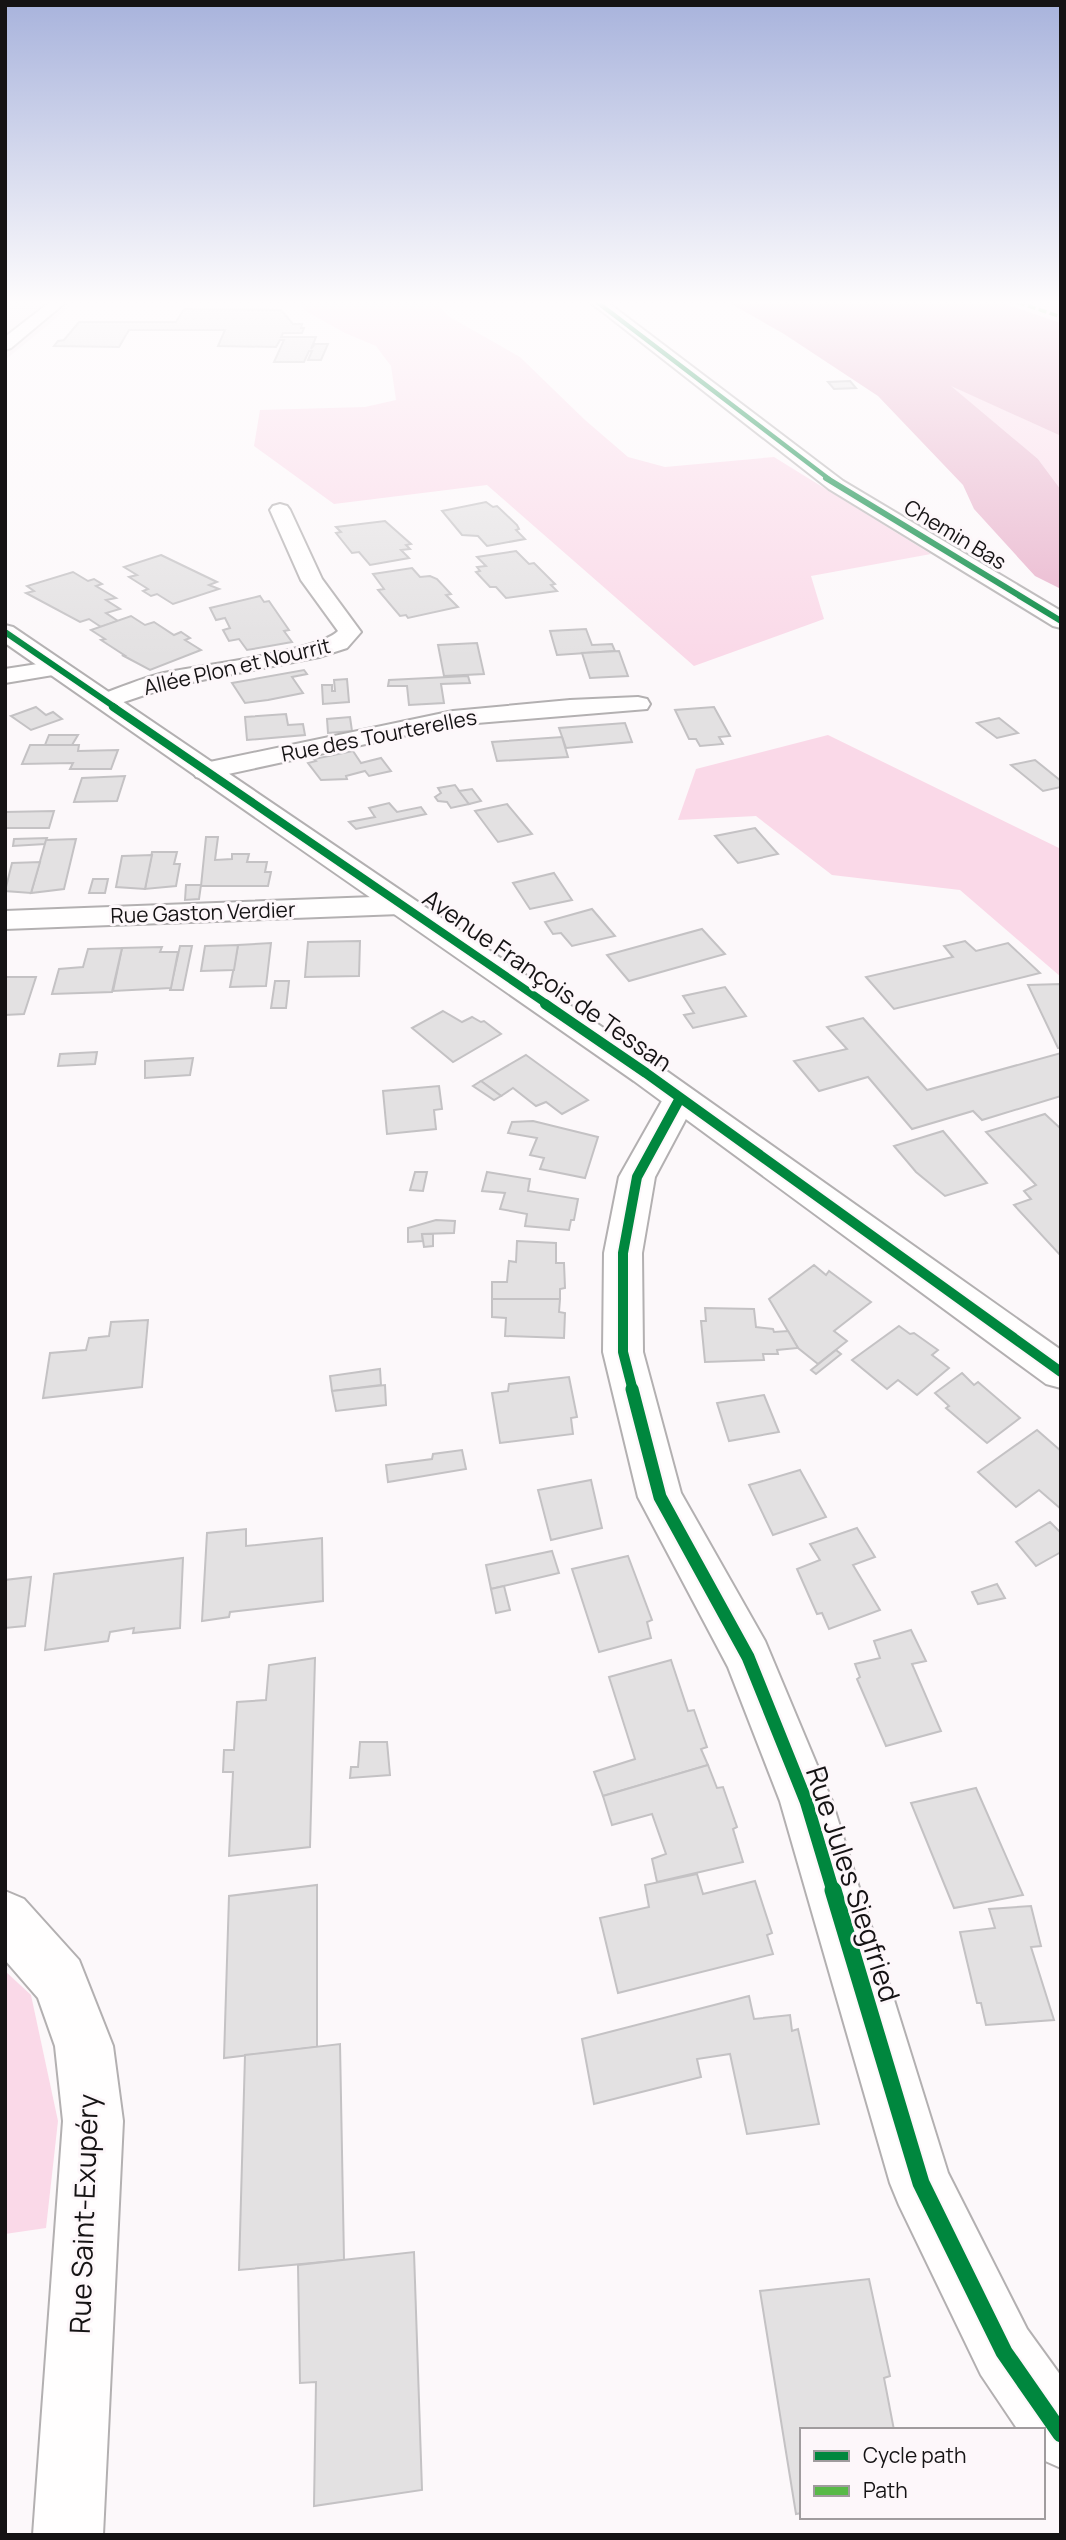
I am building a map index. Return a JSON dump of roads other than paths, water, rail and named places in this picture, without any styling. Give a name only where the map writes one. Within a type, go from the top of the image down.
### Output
[{"type":"street","name":"Chemin Bas","points":[[752,421],[836,485],[1061,621]]},
{"type":"street","name":"Allée Plon et Nourrit","points":[[106,701],[165,680],[311,652],[339,643],[350,632],[312,580],[280,510]]},
{"type":"street","name":"Avenue François de Tessan","points":[[5,632],[646,1073],[679,1100],[1061,1372]]},
{"type":"street","points":[[5,676],[57,668]]},
{"type":"street","name":"Rue des Tourterelles","points":[[205,771],[453,718],[570,707],[638,704]]},
{"type":"street","name":"Rue Gaston Verdier","points":[[5,920],[400,905]]},
{"type":"street","name":"Rue Jules Siegfried","points":[[679,1100],[637,1177],[622,1253],[623,1352],[660,1497],[748,1657],[806,1801],[921,2183],[1004,2352],[1061,2434]]},
{"type":"street","name":"Rue Saint-Exupéry","points":[[5,1918],[59,1980],[85,2046],[93,2121],[68,2535]]}]
